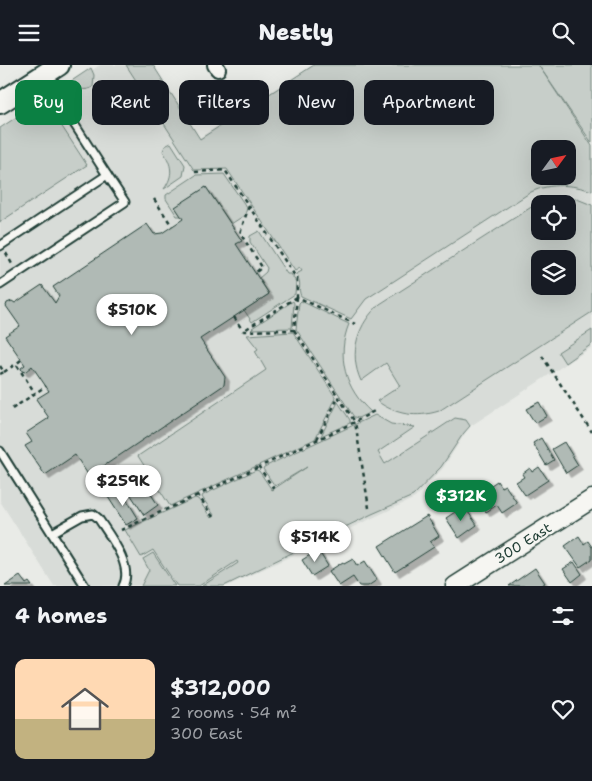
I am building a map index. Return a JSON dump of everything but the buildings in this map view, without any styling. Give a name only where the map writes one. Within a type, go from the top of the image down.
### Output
[{"type":"main road","points":[[0,103],[51,70]]},
{"type":"street","name":"300 East","points":[[455,586],[592,499]]},
{"type":"lane","points":[[0,285],[125,202],[107,175],[51,70]]},
{"type":"lane","points":[[0,246],[107,175]]},
{"type":"lane","points":[[0,451],[86,586]]},
{"type":"lane","points":[[52,533],[82,516],[93,515],[98,518],[122,557],[126,575],[123,586]]},
{"type":"path","points":[[195,172],[225,170],[297,279],[294,330],[355,422],[369,508]]},
{"type":"path","points":[[154,199],[172,226]]},
{"type":"path","points":[[249,206],[240,233],[262,267],[255,273]]},
{"type":"path","points":[[297,297],[355,325]]},
{"type":"path","points":[[243,331],[297,297]]},
{"type":"path","points":[[234,317],[243,331]]},
{"type":"path","points":[[243,331],[294,330]]},
{"type":"path","points":[[542,356],[592,432]]},
{"type":"path","points":[[0,374],[21,360]]},
{"type":"path","points":[[16,363],[35,393]]},
{"type":"path","points":[[0,366],[4,372]]},
{"type":"path","points":[[12,409],[46,386]]},
{"type":"path","points":[[317,440],[338,398]]},
{"type":"path","points":[[121,530],[317,440],[376,410]]},
{"type":"path","points":[[259,467],[274,489]]},
{"type":"path","points":[[198,495],[213,517]]},
{"type":"shaded area","points":[[100,65],[152,65],[162,80],[92,80],[92,125],[169,125],[169,91],[179,107],[179,125],[191,125],[199,138],[219,125],[269,125],[269,93],[279,87],[279,125],[354,125],[354,80],[290,80],[313,65],[592,65],[592,347],[469,427],[443,468],[415,498],[227,586],[54,586],[0,501],[0,130],[15,120],[15,125],[82,125],[82,80],[77,80]]},
{"type":"shaded area","points":[[126,65],[153,65],[163,80],[136,80]]},
{"type":"shaded area","points":[[314,65],[592,65],[592,143],[539,66],[592,146],[592,191],[576,187],[554,186],[531,192],[366,299],[351,319],[301,296],[296,274],[302,271],[300,268],[295,271],[227,169],[194,170],[165,125],[169,125],[169,90],[179,106],[179,125],[191,125],[200,139],[222,125],[269,125],[269,94],[279,88],[279,125],[354,125],[354,80],[291,80]]},
{"type":"shaded area","points":[[91,68],[94,75],[92,87],[82,89],[82,80],[73,80]]},
{"type":"shaded area","points":[[15,118],[15,125],[61,125],[87,165],[0,222],[0,128]]},
{"type":"shaded area","points":[[171,143],[185,165],[183,176],[164,189],[171,170],[163,151],[165,146]]},
{"type":"shaded area","points":[[224,174],[247,208],[245,215],[231,224],[206,187],[176,207],[182,216],[177,216],[166,199],[166,195],[196,175]]},
{"type":"shaded area","points":[[576,199],[592,205],[592,312],[439,411],[415,415],[407,414],[384,406],[377,401],[400,386],[386,363],[361,381],[355,360],[357,339],[366,320],[380,304],[531,207],[531,240],[576,240]]},
{"type":"shaded area","points":[[259,231],[287,274],[291,274],[296,282],[295,294],[252,322],[244,310],[269,294],[259,278],[266,272],[267,268],[250,242],[250,236]]},
{"type":"shaded area","points":[[293,301],[292,328],[252,328]]},
{"type":"shaded area","points":[[301,301],[349,324],[343,348],[345,371],[355,393],[371,412],[358,418],[354,417],[296,329],[299,303]]},
{"type":"shaded area","points":[[592,330],[592,344],[565,363],[558,352]]},
{"type":"shaded area","points":[[293,332],[336,398],[315,439],[170,506],[138,456],[266,370],[255,351],[258,349],[247,335]]},
{"type":"shaded area","points":[[338,402],[350,423],[321,436]]},
{"type":"shaded area","points":[[375,415],[391,424],[415,427],[378,452],[385,464],[455,418],[466,420],[470,426],[441,467],[413,496],[224,586],[202,586],[238,563],[237,561],[199,586],[177,586],[153,550],[141,557],[125,530],[195,498],[198,499],[211,518],[214,515],[202,497],[203,495],[256,470],[259,471],[272,490],[307,467],[275,486],[263,469],[264,467]]},
{"type":"shaded area","points":[[153,553],[175,586],[141,586],[149,570],[143,559]]}]
